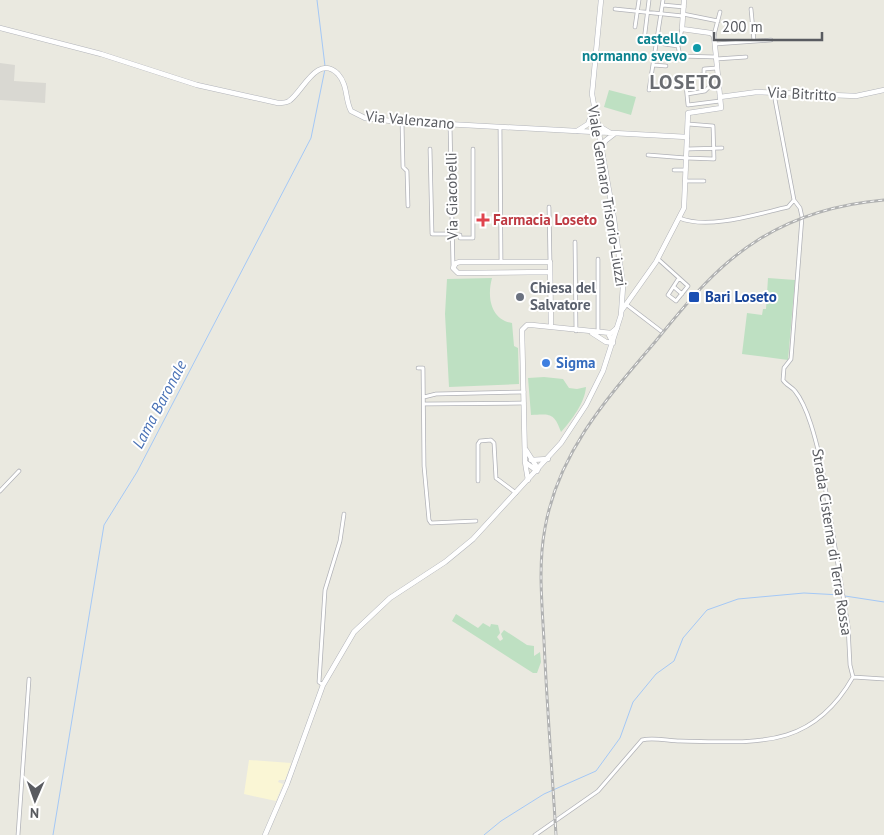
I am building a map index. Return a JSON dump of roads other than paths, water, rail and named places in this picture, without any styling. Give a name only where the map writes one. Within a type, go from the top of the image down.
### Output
[{"type":"main road","name":"Viale Gennaro Trisorio-Liuzzi","points":[[265,835],[287,784],[323,685],[347,642],[362,622],[390,598],[463,549],[538,470],[548,459],[586,405],[609,355],[622,310],[622,268],[593,109],[593,62],[601,0]]},
{"type":"main road","points":[[622,310],[658,259],[684,208],[688,109],[721,108],[714,35],[682,29],[684,0]]},
{"type":"main road","name":"Via Valenzano","points":[[0,29],[92,52],[197,85],[278,104],[290,101],[313,73],[325,69],[332,70],[344,84],[349,107],[355,114],[365,118],[402,122],[687,137]]},
{"type":"main road","name":"Via Bitritto","points":[[720,99],[757,92],[856,96],[884,90]]},
{"type":"main road","points":[[576,131],[588,124],[593,109]]},
{"type":"main road","points":[[593,109],[600,126],[615,133],[605,141],[601,156]]},
{"type":"main road","points":[[576,131],[590,134],[594,138],[601,156]]},
{"type":"main road","points":[[550,272],[458,273],[453,268],[458,263],[550,262],[551,328]]},
{"type":"main road","points":[[528,480],[525,462],[521,334],[524,327],[608,333],[612,333],[617,328]]},
{"type":"main road","points":[[589,332],[613,344]]},
{"type":"main road","points":[[608,333],[613,344]]},
{"type":"main road","points":[[606,342],[609,355]]},
{"type":"main road","points":[[526,449],[538,470]]},
{"type":"main road","points":[[531,460],[548,459]]},
{"type":"main road","points":[[525,462],[538,470]]},
{"type":"street","points":[[635,27],[639,0]]},
{"type":"street","points":[[649,0],[644,41],[678,46]]},
{"type":"street","points":[[649,90],[663,0]]},
{"type":"street","points":[[663,5],[684,7]]},
{"type":"street","points":[[751,9],[754,41]]},
{"type":"street","points":[[615,10],[683,15],[718,20]]},
{"type":"street","points":[[714,35],[720,12]]},
{"type":"street","points":[[682,29],[678,46],[680,56],[746,57]]},
{"type":"street","points":[[715,44],[771,40]]},
{"type":"street","points":[[665,51],[666,44]]},
{"type":"street","points":[[653,65],[666,66]]},
{"type":"street","points":[[701,75],[704,74],[704,69],[717,68]]},
{"type":"street","points":[[686,85],[688,109],[720,99]]},
{"type":"street","points":[[687,94],[705,91],[711,85]]},
{"type":"street","name":"Strada Cisterna di Terra Rossa","points":[[774,94],[794,200],[800,210],[802,227],[791,359],[784,368],[783,380],[794,389],[798,396],[814,436],[821,462],[848,626],[850,665],[854,677]]},
{"type":"street","points":[[402,122],[403,167],[407,172],[408,206]]},
{"type":"street","name":"Via Giacobelli","points":[[450,124],[453,268]]},
{"type":"street","points":[[648,156],[714,159],[713,126],[688,124]]},
{"type":"street","points":[[500,126],[501,262]]},
{"type":"street","points":[[686,149],[722,148]]},
{"type":"street","points":[[430,149],[432,234],[460,234],[460,238],[473,238],[473,149]]},
{"type":"street","points":[[674,170],[686,170]]},
{"type":"street","points":[[685,181],[704,181]]},
{"type":"street","points":[[679,218],[685,221],[715,222],[788,207],[794,200]]},
{"type":"street","points":[[549,207],[550,262]]},
{"type":"street","points":[[575,242],[576,330]]},
{"type":"street","points":[[598,259],[598,332]]},
{"type":"street","points":[[658,259],[688,286],[676,301],[668,295],[679,278]]},
{"type":"street","points":[[674,287],[682,294]]},
{"type":"street","points":[[627,305],[661,331]]},
{"type":"street","points":[[418,368],[423,368],[424,466],[428,520],[431,523],[476,521]]},
{"type":"street","points":[[424,397],[436,394],[524,392]]},
{"type":"street","points":[[424,404],[524,403]]},
{"type":"street","points":[[478,481],[478,444],[480,441],[492,440],[494,443],[496,478],[516,493]]},
{"type":"street","points":[[0,491],[20,471]]},
{"type":"street","points":[[323,685],[319,682],[325,594],[340,541],[344,514]]},
{"type":"street","points":[[536,835],[598,791],[642,740],[752,742],[803,730],[822,718],[846,690],[854,677],[884,679]]},
{"type":"street","points":[[18,835],[29,680]]},
{"type":"waterway","name":"Lama Baronale","points":[[317,0],[325,66]]},
{"type":"waterway","name":"Lama Baronale","points":[[53,835],[104,525],[137,472],[311,138],[325,69]]},
{"type":"waterway","points":[[484,835],[501,821],[544,794],[596,771],[620,738],[633,702],[656,674],[674,661],[683,638],[707,610],[738,599],[804,593],[841,595]]},
{"type":"waterway","points":[[845,596],[884,602]]},
{"type":"railway","points":[[556,835],[541,570],[545,528],[551,501],[573,451],[619,384],[690,300],[702,286],[743,250],[787,224],[818,212],[884,200]]},
{"type":"place","name":"castello normanno svevo","points":[[697,48]]},
{"type":"place","name":"Farmacia Loseto","points":[[483,220]]},
{"type":"place","name":"Chiesa del Salvatore","points":[[520,297]]},
{"type":"place","name":"Bari Loseto","points":[[694,297]]},
{"type":"place","name":"Sigma","points":[[546,363]]},
{"type":"district","name":"LOSETO","points":[[686,82]]}]
